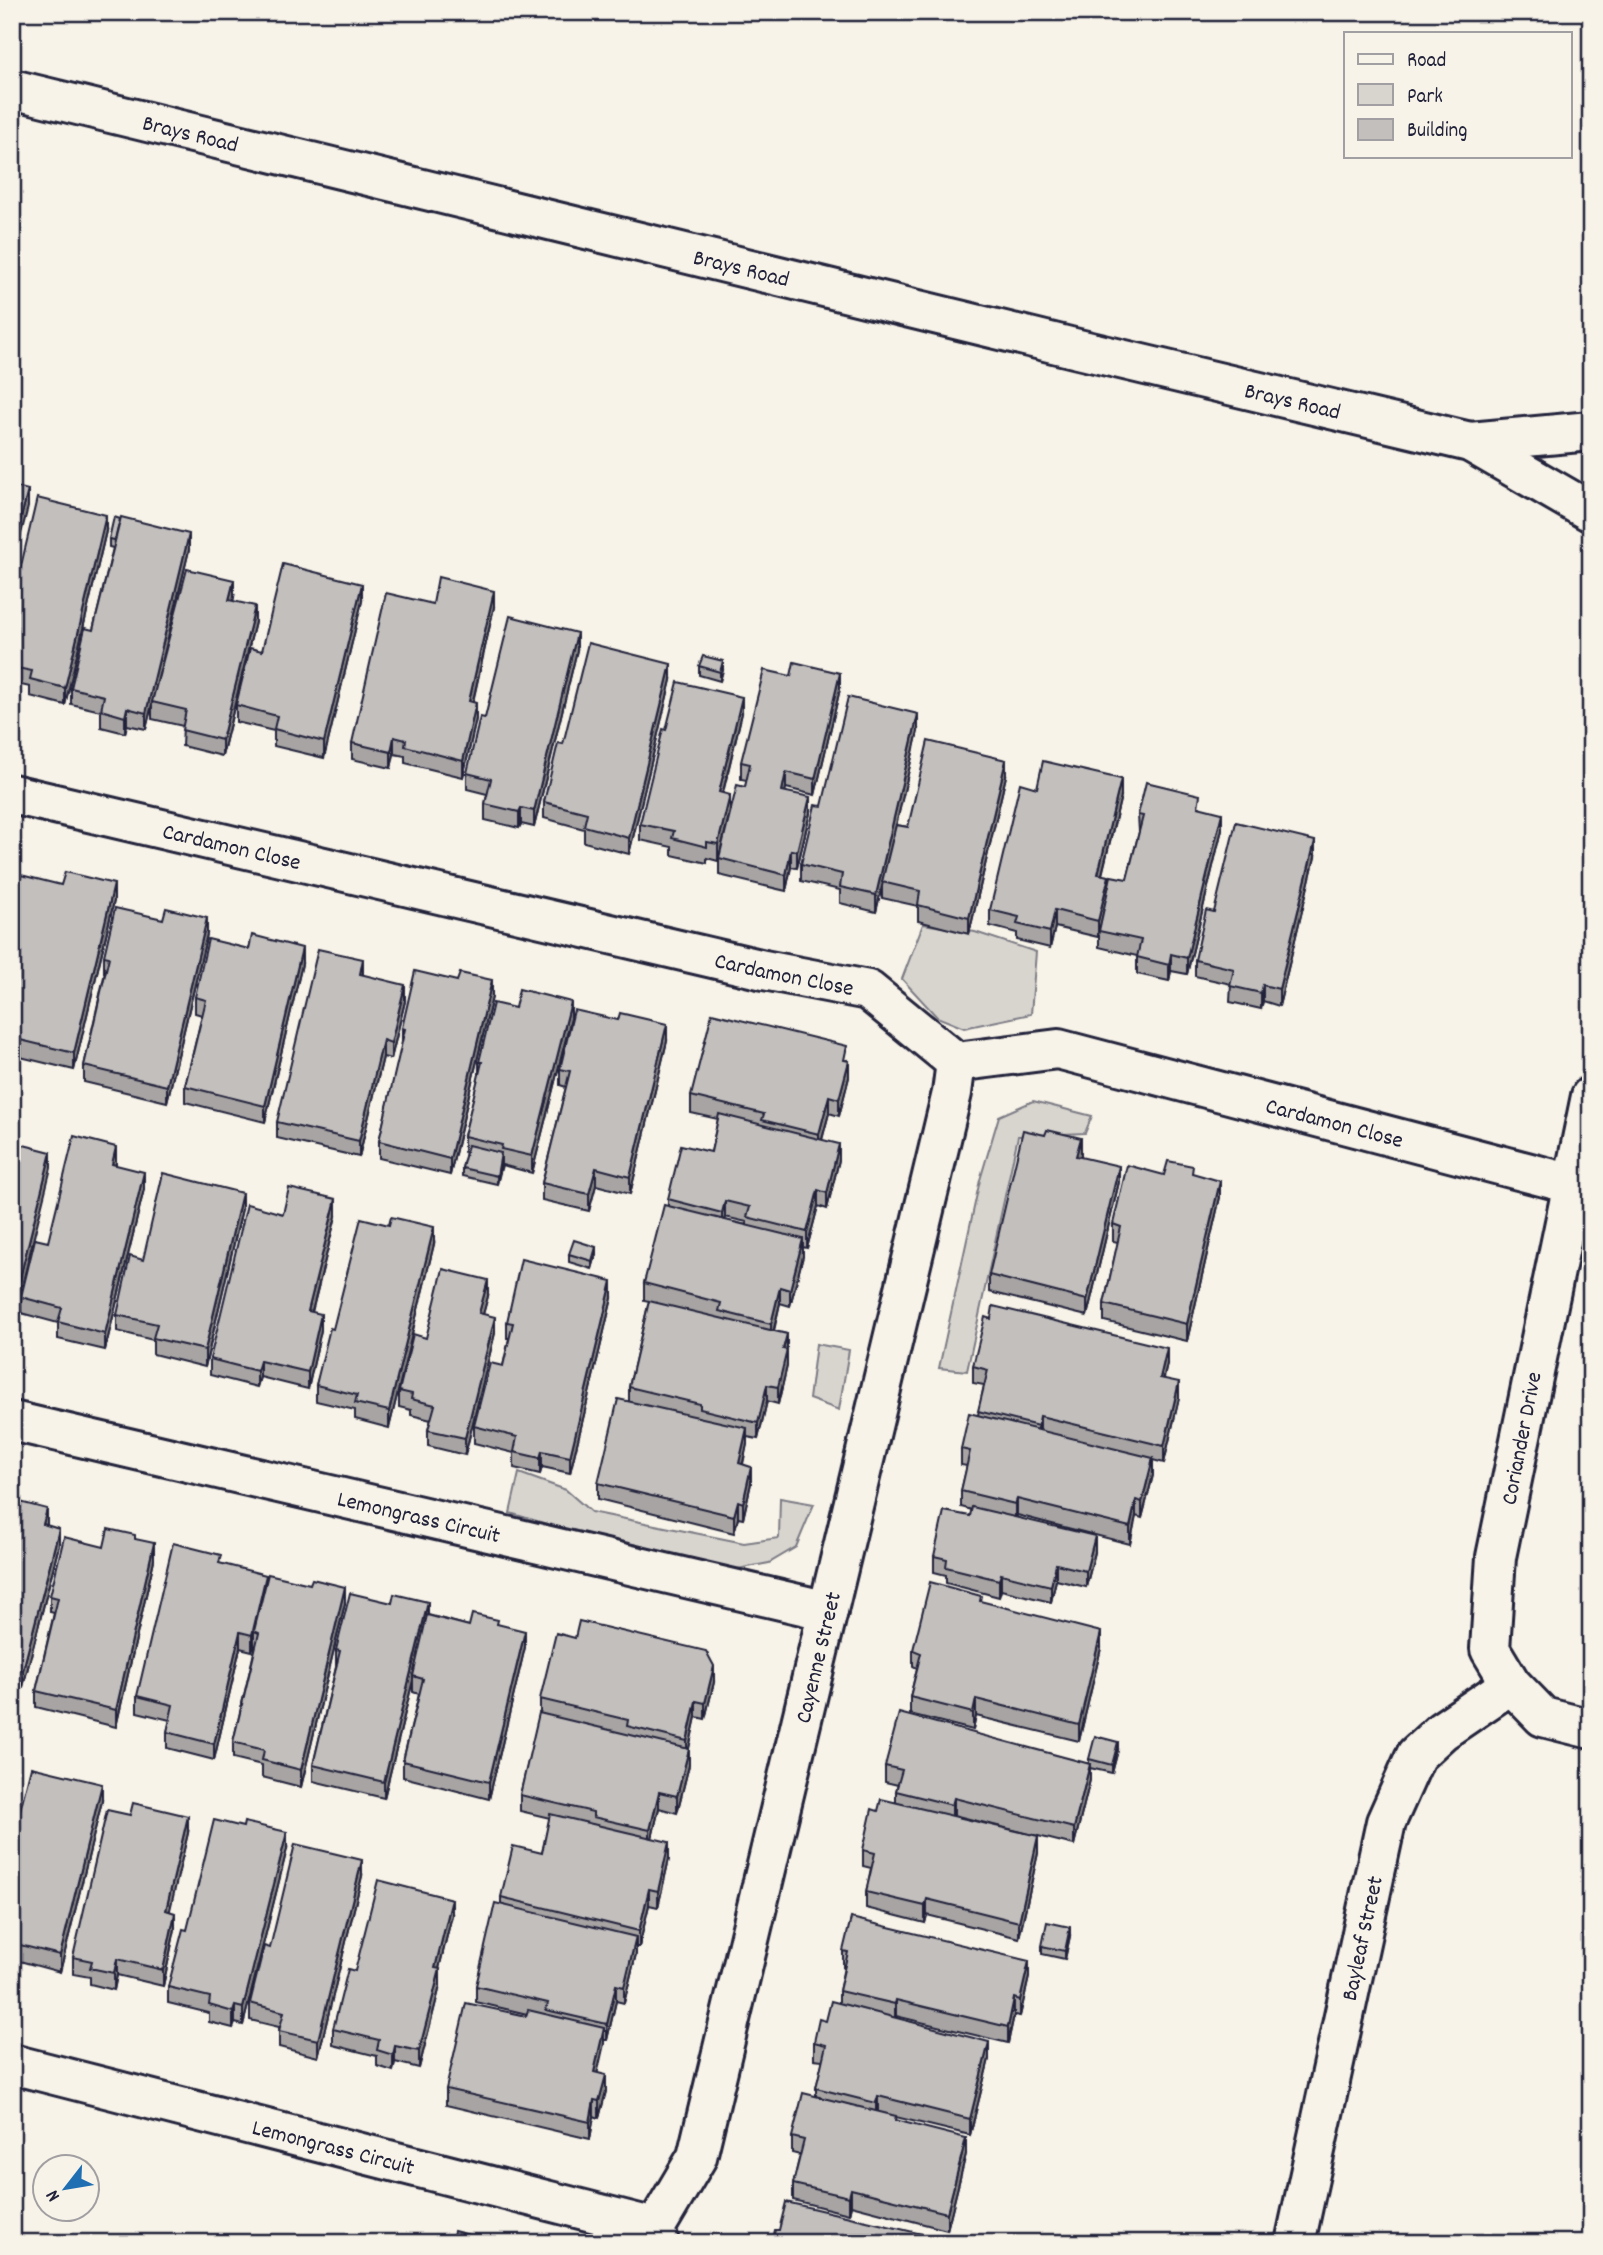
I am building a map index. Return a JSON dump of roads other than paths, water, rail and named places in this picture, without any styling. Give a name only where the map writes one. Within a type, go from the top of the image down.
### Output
[{"type":"street","name":"Brays Road","points":[[12,89],[1470,442],[1591,512]]},
{"type":"street","name":"Brays Road","points":[[1470,442],[1591,431]]},
{"type":"street","name":"Cardamon Close","points":[[12,794],[764,970],[869,990],[956,1062],[1058,1049],[1572,1184]]},
{"type":"street","name":"Cayenne Street","points":[[657,2236],[698,2157],[952,1093],[956,1062]]},
{"type":"street","name":"Coriander Drive","points":[[1591,1096],[1496,1557],[1490,1649],[1511,1684],[1543,1717],[1591,1729]]},
{"type":"street","name":"Lemongrass Circuit","points":[[12,1421],[828,1611]]},
{"type":"street","name":"Bayleaf Street","points":[[1295,2243],[1387,1822],[1416,1755],[1442,1731],[1511,1684]]},
{"type":"street","name":"Lemongrass Circuit","points":[[12,2064],[657,2236]]}]
